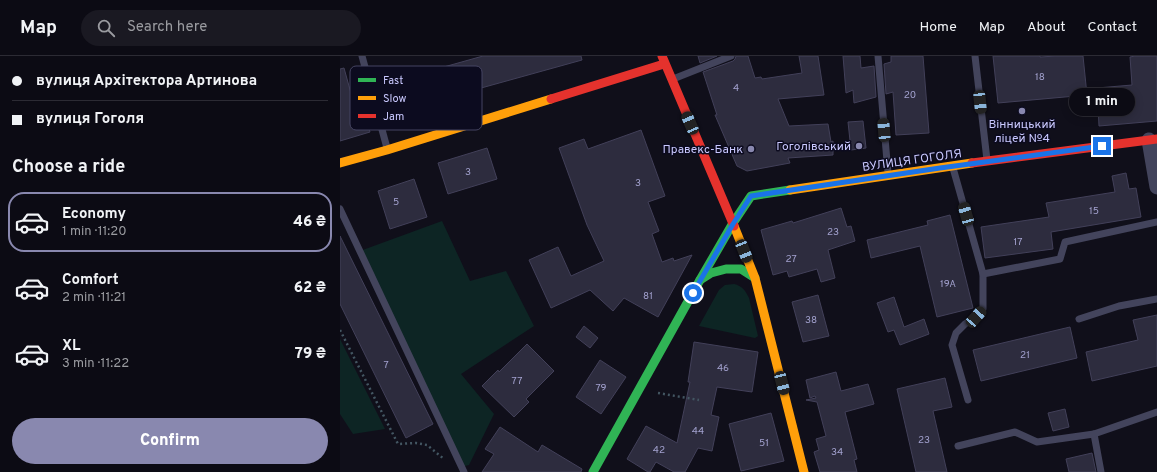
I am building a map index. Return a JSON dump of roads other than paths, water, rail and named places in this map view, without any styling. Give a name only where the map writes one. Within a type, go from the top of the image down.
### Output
[{"type":"street","points":[[482,119],[663,60],[755,278],[804,472]]},
{"type":"street","points":[[340,163],[387,150],[448,130]]},
{"type":"street","points":[[1153,139],[1157,187]]},
{"type":"street","name":"ВУЛИЦЯ ГОГОЛЯ","points":[[593,472],[700,280],[751,196],[888,175],[1153,139]]},
{"type":"street","points":[[700,280],[711,273],[726,269],[740,269],[755,278]]},
{"type":"lane","points":[[362,56],[365,66]]},
{"type":"lane","points":[[671,80],[731,56]]},
{"type":"lane","points":[[878,56],[888,175]]},
{"type":"lane","points":[[975,56],[987,162]]},
{"type":"lane","points":[[382,130],[387,150]]},
{"type":"lane","points":[[952,166],[983,274],[983,309],[976,317],[965,324],[956,333],[952,345],[968,400]]},
{"type":"lane","points":[[340,209],[464,472]]},
{"type":"lane","points":[[983,274],[1060,259],[1065,242],[1157,222]]},
{"type":"lane","points":[[1079,318],[1119,306],[1157,299]]},
{"type":"lane","points":[[958,446],[1015,432],[1037,442],[1094,434],[1157,412]]},
{"type":"lane","points":[[1094,434],[1101,472]]},
{"type":"place","name":"Вінницький ліцей №4","points":[[1022,111]]},
{"type":"place","name":"Гоголівський","points":[[859,146]]},
{"type":"place","name":"Правекс-Банк","points":[[751,149]]}]
